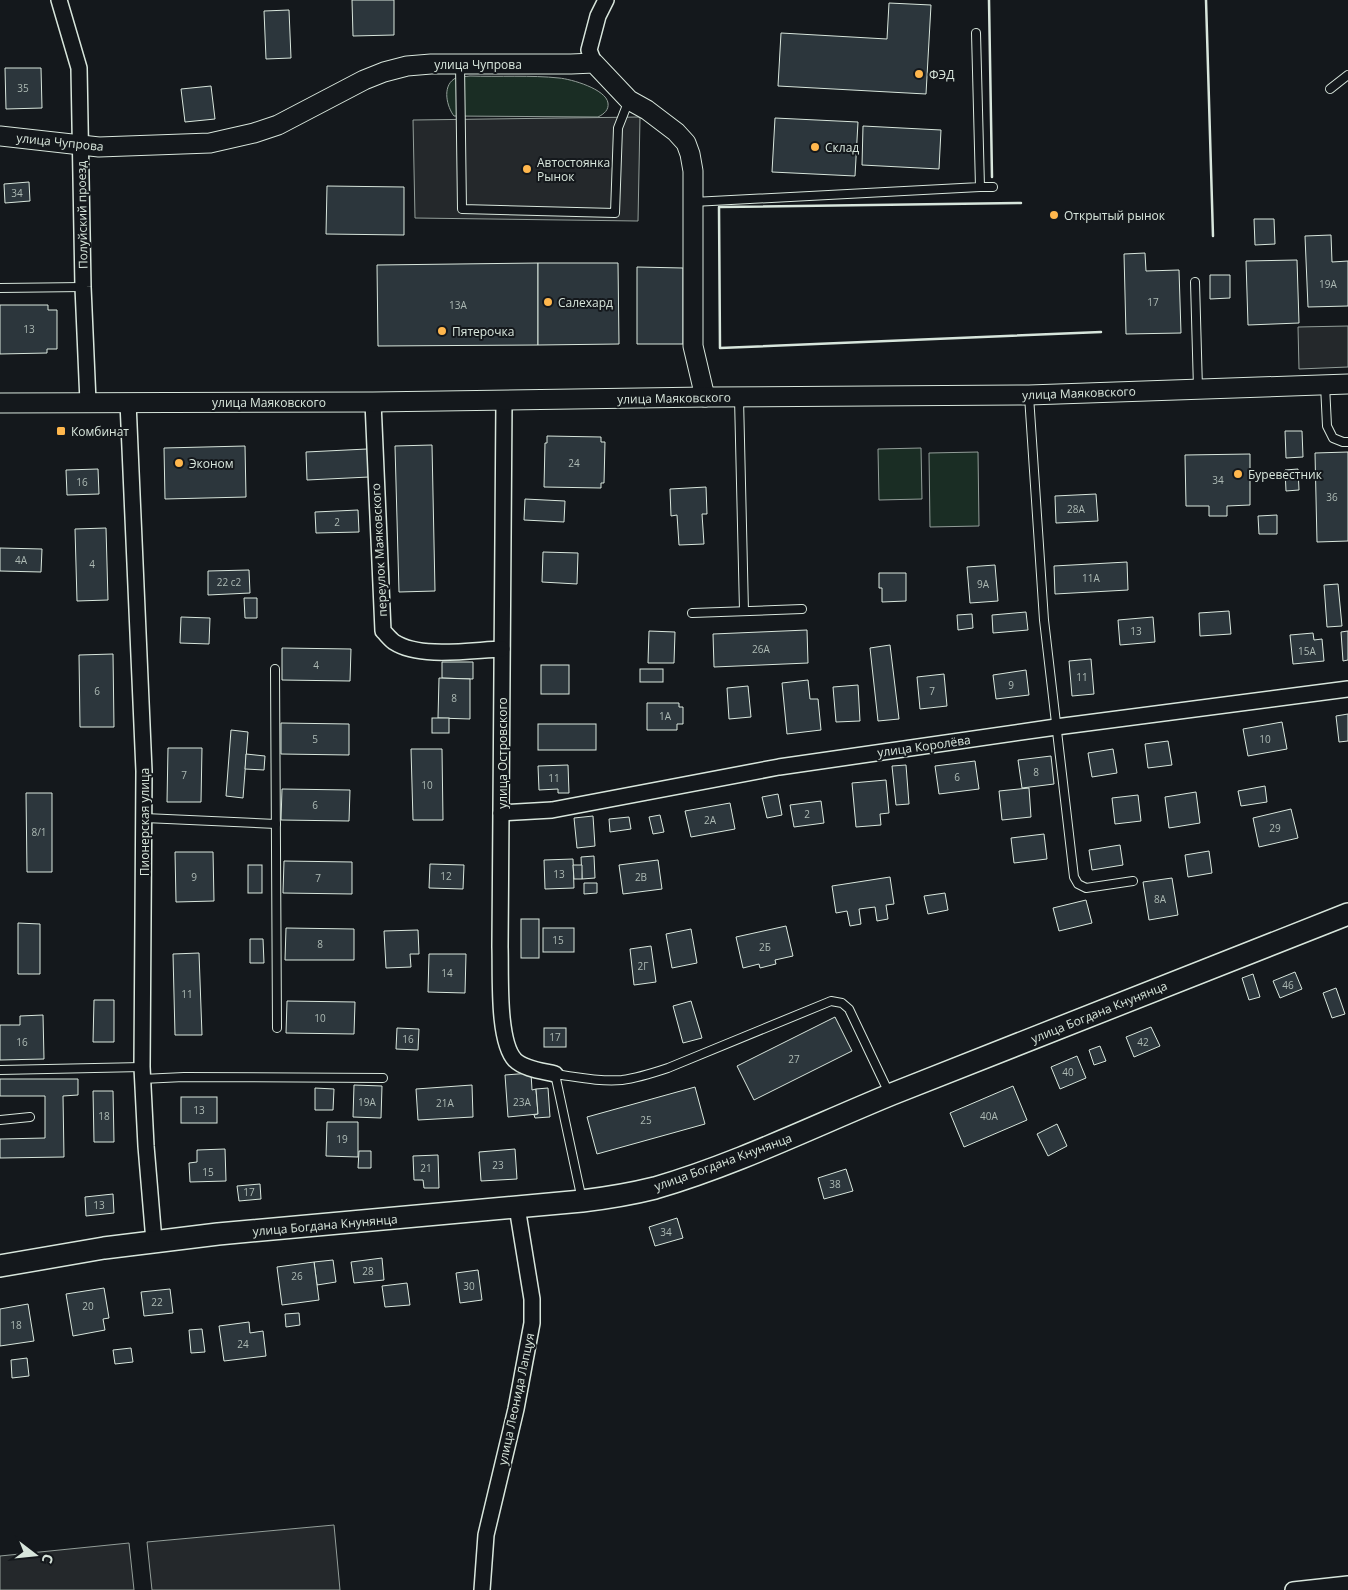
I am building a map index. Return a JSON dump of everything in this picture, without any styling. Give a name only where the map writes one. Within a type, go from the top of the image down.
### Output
[{"type":"main road","name":"улица Богдана Кнунянца","points":[[0,1266],[104,1248],[218,1234],[582,1201],[623,1195],[682,1180],[789,1138],[890,1095],[1348,914]]},
{"type":"street","name":"Полуйский проезд","points":[[59,0],[79,68],[83,287],[88,402]]},
{"type":"street","points":[[606,0],[598,16],[589,50],[594,63],[629,100],[661,119],[686,143],[690,154],[693,171],[693,346],[705,397]]},
{"type":"street","name":"улица Чупрова","points":[[0,136],[99,147],[210,143],[278,125],[364,80],[384,72],[423,64],[594,63]]},
{"type":"street","name":"улица Маяковского","points":[[0,403],[504,401],[705,397],[1029,395],[1348,384]]},
{"type":"street","name":"улица Островского","points":[[504,401],[500,947],[503,1022],[509,1050],[516,1061],[532,1068],[555,1074]]},
{"type":"street","name":"Пионерская улица","points":[[128,402],[145,818],[142,1073],[154,1242]]},
{"type":"street","name":"переулок Маяковского","points":[[373,402],[383,631],[393,642],[421,652],[502,649]]},
{"type":"street","name":"улица Королёва","points":[[501,812],[552,810],[779,767],[1056,727],[1348,689]]},
{"type":"street","name":"улица Леонида Лапцуя","points":[[482,1590],[486,1535],[516,1410],[532,1324],[532,1299],[517,1207]]},
{"type":"street","points":[[1293,1590],[1348,1584]]},
{"type":"lane","points":[[976,34],[980,187]]},
{"type":"lane","points":[[460,63],[462,209],[615,213],[618,128],[629,100]]},
{"type":"lane","points":[[1330,89],[1348,75]]},
{"type":"lane","points":[[693,202],[980,187],[993,188]]},
{"type":"lane","points":[[1195,282],[1198,389]]},
{"type":"lane","points":[[0,288],[83,287]]},
{"type":"lane","points":[[1325,385],[1327,426],[1333,438],[1348,442]]},
{"type":"lane","points":[[1029,395],[1044,620],[1074,877],[1078,884],[1086,888],[1133,881]]},
{"type":"lane","points":[[739,397],[744,611]]},
{"type":"lane","points":[[692,613],[802,609]]},
{"type":"lane","points":[[275,669],[277,1028]]},
{"type":"lane","points":[[145,818],[276,824]]},
{"type":"lane","points":[[582,1201],[555,1074],[600,1080],[621,1080],[642,1076],[668,1068],[831,1001],[842,1003],[850,1009],[890,1095]]},
{"type":"lane","points":[[0,1070],[142,1073],[184,1077],[383,1078]]},
{"type":"lane","points":[[0,1120],[30,1116]]},
{"type":"green space","points":[[470,76],[538,77],[571,80],[601,93],[606,98],[608,108],[598,117],[454,116],[449,108],[448,87],[456,78]]},
{"type":"green space","points":[[921,448],[922,499],[879,500],[878,449]]},
{"type":"green space","points":[[978,452],[979,526],[930,527],[929,453]]},
{"type":"shaded area","name":"Автостоянка Рынок","points":[[640,117],[638,221],[415,218],[413,120]]},
{"type":"shaded area","points":[[1348,326],[1348,367],[1299,369],[1298,327]]},
{"type":"shaded area","points":[[334,1525],[340,1590],[152,1590],[147,1542]]},
{"type":"shaded area","points":[[129,1543],[134,1590],[0,1590],[0,1556]]},
{"type":"building","points":[[352,0],[394,0],[394,35],[353,36]]},
{"type":"building","points":[[889,3],[931,5],[926,94],[778,86],[781,33],[887,39]]},
{"type":"building","points":[[289,10],[291,58],[266,59],[264,11]]},
{"type":"building","points":[[5,68],[41,68],[42,108],[6,109]]},
{"type":"building","points":[[211,86],[215,119],[185,122],[181,89]]},
{"type":"building","name":"Склад","points":[[775,118],[858,122],[855,176],[772,172]]},
{"type":"building","points":[[863,126],[941,130],[939,169],[862,165]]},
{"type":"building","points":[[29,182],[30,201],[5,203],[4,184]]},
{"type":"building","points":[[327,186],[404,187],[404,235],[326,234]]},
{"type":"building","points":[[1254,219],[1274,219],[1275,244],[1255,245]]},
{"type":"building","points":[[1331,235],[1332,262],[1348,261],[1348,306],[1308,307],[1305,236]]},
{"type":"building","points":[[1145,253],[1146,271],[1179,270],[1181,333],[1126,334],[1124,254]]},
{"type":"building","points":[[1297,260],[1299,323],[1248,325],[1246,261]]},
{"type":"building","points":[[538,263],[538,345],[378,346],[377,265]]},
{"type":"building","points":[[538,263],[618,263],[619,344],[538,345]]},
{"type":"building","points":[[637,267],[683,268],[683,344],[637,344]]},
{"type":"building","points":[[1210,275],[1230,275],[1230,298],[1210,299]]},
{"type":"building","points":[[0,305],[48,305],[48,310],[57,310],[57,349],[47,349],[47,353],[0,354]]},
{"type":"building","points":[[1285,431],[1302,431],[1303,457],[1286,458]]},
{"type":"building","points":[[547,436],[601,437],[601,442],[605,442],[604,483],[601,483],[601,488],[544,487],[545,443],[547,443]]},
{"type":"building","points":[[432,445],[435,591],[399,592],[395,446]]},
{"type":"building","points":[[245,446],[246,497],[165,499],[164,448]]},
{"type":"building","points":[[367,449],[369,477],[307,480],[306,452]]},
{"type":"building","points":[[1348,452],[1348,541],[1317,542],[1315,453]]},
{"type":"building","points":[[1250,454],[1250,505],[1227,506],[1227,516],[1209,516],[1209,506],[1186,506],[1185,455]]},
{"type":"building","points":[[98,469],[99,494],[67,495],[66,470]]},
{"type":"building","points":[[1298,469],[1299,490],[1286,491],[1285,470]]},
{"type":"building","points":[[706,487],[707,514],[702,514],[704,544],[679,545],[677,515],[671,516],[670,489]]},
{"type":"building","points":[[1096,494],[1098,521],[1056,523],[1055,496]]},
{"type":"building","points":[[525,499],[565,501],[564,522],[524,520]]},
{"type":"building","points":[[358,510],[359,532],[316,533],[315,512]]},
{"type":"building","points":[[1277,515],[1277,534],[1259,534],[1258,516]]},
{"type":"building","points":[[106,528],[108,600],[77,601],[75,529]]},
{"type":"building","points":[[0,548],[42,549],[41,572],[0,571]]},
{"type":"building","points":[[543,552],[578,553],[577,584],[542,582]]},
{"type":"building","points":[[1127,562],[1128,590],[1055,594],[1054,566]]},
{"type":"building","points":[[995,565],[998,601],[970,603],[967,567]]},
{"type":"building","points":[[249,570],[250,593],[208,595],[208,571]]},
{"type":"building","points":[[879,573],[906,573],[906,601],[882,602],[882,588],[879,588]]},
{"type":"building","points":[[1338,584],[1342,626],[1327,627],[1324,585]]},
{"type":"building","points":[[244,598],[257,598],[257,618],[245,618]]},
{"type":"building","points":[[1229,611],[1231,634],[1200,636],[1199,613]]},
{"type":"building","points":[[1026,612],[1028,630],[993,633],[992,615]]},
{"type":"building","points":[[972,614],[973,628],[958,630],[957,615]]},
{"type":"building","points":[[181,617],[210,618],[209,644],[180,643]]},
{"type":"building","points":[[1153,617],[1155,642],[1120,645],[1118,620]]},
{"type":"building","points":[[807,630],[808,663],[714,667],[713,634]]},
{"type":"building","points":[[649,631],[675,632],[674,663],[648,663]]},
{"type":"building","points":[[1348,631],[1348,660],[1343,661],[1341,632]]},
{"type":"building","points":[[1313,633],[1314,640],[1322,639],[1324,661],[1293,664],[1290,635]]},
{"type":"building","points":[[890,645],[899,719],[878,721],[870,648]]},
{"type":"building","points":[[282,648],[351,649],[350,681],[282,680]]},
{"type":"building","points":[[113,654],[114,727],[80,727],[79,655]]},
{"type":"building","points":[[1091,659],[1094,694],[1072,696],[1069,661]]},
{"type":"building","points":[[442,662],[473,662],[473,679],[442,678]]},
{"type":"building","points":[[541,665],[569,665],[569,694],[541,694]]},
{"type":"building","points":[[640,669],[663,669],[663,682],[640,682]]},
{"type":"building","points":[[1026,670],[1029,695],[996,699],[993,675]]},
{"type":"building","points":[[944,674],[947,706],[920,709],[917,677]]},
{"type":"building","points":[[439,678],[470,679],[470,719],[438,718]]},
{"type":"building","points":[[808,680],[810,699],[818,699],[821,730],[787,734],[782,683]]},
{"type":"building","points":[[858,685],[860,721],[836,722],[833,687]]},
{"type":"building","points":[[748,686],[751,717],[729,719],[727,688]]},
{"type":"building","points":[[647,703],[679,703],[679,707],[683,707],[683,724],[677,724],[677,730],[647,730]]},
{"type":"building","points":[[1348,714],[1348,741],[1339,742],[1336,716]]},
{"type":"building","points":[[432,718],[449,718],[449,733],[432,733]]},
{"type":"building","points":[[1282,722],[1287,749],[1248,756],[1243,729]]},
{"type":"building","points":[[281,723],[349,724],[349,755],[281,754]]},
{"type":"building","points":[[538,724],[596,724],[596,750],[538,750]]},
{"type":"building","points":[[231,730],[248,732],[243,798],[226,796]]},
{"type":"building","points":[[1168,741],[1172,765],[1148,768],[1145,744]]},
{"type":"building","points":[[168,748],[202,748],[201,802],[167,802]]},
{"type":"building","points":[[411,749],[442,749],[443,820],[413,820]]},
{"type":"building","points":[[1113,749],[1117,773],[1092,777],[1088,753]]},
{"type":"building","points":[[246,754],[265,756],[264,770],[245,769]]},
{"type":"building","points":[[1051,756],[1054,784],[1022,788],[1018,760]]},
{"type":"building","points":[[975,761],[979,789],[939,794],[935,766]]},
{"type":"building","points":[[568,765],[569,793],[558,793],[558,789],[539,790],[538,766]]},
{"type":"building","points":[[906,765],[909,804],[896,805],[892,766]]},
{"type":"building","points":[[886,780],[889,813],[880,814],[881,825],[856,827],[852,783]]},
{"type":"building","points":[[1265,786],[1267,802],[1241,806],[1238,791]]},
{"type":"building","points":[[1029,788],[1031,817],[1002,820],[999,791]]},
{"type":"building","points":[[282,789],[350,790],[349,821],[281,820]]},
{"type":"building","points":[[1196,792],[1200,823],[1169,828],[1165,797]]},
{"type":"building","points":[[26,793],[52,793],[52,872],[27,872]]},
{"type":"building","points":[[778,794],[782,815],[767,818],[762,797]]},
{"type":"building","points":[[1138,795],[1141,821],[1115,824],[1112,798]]},
{"type":"building","points":[[821,801],[824,823],[794,827],[790,805]]},
{"type":"building","points":[[730,803],[735,829],[691,837],[685,811]]},
{"type":"building","points":[[1291,809],[1298,838],[1259,847],[1253,818]]},
{"type":"building","points":[[660,815],[664,832],[653,834],[649,817]]},
{"type":"building","points":[[593,816],[595,846],[577,848],[574,818]]},
{"type":"building","points":[[629,817],[631,829],[610,832],[609,819]]},
{"type":"building","points":[[1044,834],[1047,859],[1014,863],[1011,838]]},
{"type":"building","points":[[1120,845],[1123,865],[1092,870],[1089,850]]},
{"type":"building","points":[[1209,851],[1212,873],[1188,877],[1185,855]]},
{"type":"building","points":[[175,852],[213,852],[214,901],[176,902]]},
{"type":"building","points":[[594,856],[595,878],[582,879],[581,857]]},
{"type":"building","points":[[573,859],[574,888],[545,889],[544,860]]},
{"type":"building","points":[[658,860],[662,889],[623,894],[619,865]]},
{"type":"building","points":[[284,861],[352,862],[352,894],[283,893]]},
{"type":"building","points":[[430,864],[464,865],[463,889],[429,888]]},
{"type":"building","points":[[248,865],[262,865],[262,893],[248,893]]},
{"type":"building","points":[[573,865],[582,865],[582,879],[574,879]]},
{"type":"building","points":[[890,877],[894,904],[886,905],[888,919],[877,921],[875,907],[859,909],[861,924],[850,926],[847,911],[836,913],[832,886]]},
{"type":"building","points":[[1172,878],[1178,915],[1149,920],[1143,882]]},
{"type":"building","points":[[584,883],[597,883],[597,893],[584,894]]},
{"type":"building","points":[[945,893],[948,910],[928,914],[924,896]]},
{"type":"building","points":[[1086,900],[1092,923],[1059,931],[1053,908]]},
{"type":"building","points":[[521,919],[539,919],[539,958],[521,958]]},
{"type":"building","points":[[18,923],[40,924],[40,974],[18,974]]},
{"type":"building","points":[[786,926],[793,956],[775,960],[776,964],[760,968],[759,964],[743,968],[736,937]]},
{"type":"building","points":[[286,928],[354,929],[354,960],[285,960]]},
{"type":"building","points":[[543,928],[574,928],[574,952],[543,952]]},
{"type":"building","points":[[691,929],[697,963],[672,968],[666,934]]},
{"type":"building","points":[[418,930],[419,954],[410,954],[411,967],[386,968],[384,931]]},
{"type":"building","points":[[250,939],[263,939],[264,963],[250,963]]},
{"type":"building","points":[[651,946],[656,982],[634,985],[630,949]]},
{"type":"building","points":[[199,953],[202,1035],[175,1035],[173,954]]},
{"type":"building","points":[[429,954],[466,954],[465,993],[428,992]]},
{"type":"building","points":[[1295,972],[1302,989],[1280,998],[1273,981]]},
{"type":"building","points":[[1253,974],[1260,997],[1249,1000],[1242,978]]},
{"type":"building","points":[[1336,988],[1345,1014],[1332,1018],[1323,993]]},
{"type":"building","points":[[94,1000],[114,1000],[114,1042],[93,1042]]},
{"type":"building","points":[[287,1001],[355,1002],[354,1034],[286,1033]]},
{"type":"building","points":[[691,1001],[702,1038],[683,1043],[673,1006]]},
{"type":"building","points":[[43,1015],[44,1059],[0,1060],[0,1025],[20,1025],[20,1016]]},
{"type":"building","points":[[835,1017],[852,1051],[754,1100],[737,1066]]},
{"type":"building","points":[[1151,1027],[1160,1046],[1134,1057],[1126,1037]]},
{"type":"building","points":[[397,1028],[419,1029],[418,1050],[396,1049]]},
{"type":"building","points":[[544,1028],[566,1028],[566,1047],[544,1047]]},
{"type":"building","points":[[1100,1046],[1106,1061],[1094,1065],[1089,1050]]},
{"type":"building","points":[[1077,1056],[1086,1078],[1060,1089],[1051,1067]]},
{"type":"building","points":[[531,1073],[532,1090],[536,1089],[538,1114],[508,1117],[505,1075]]},
{"type":"building","points":[[0,1079],[78,1079],[78,1095],[63,1096],[64,1157],[0,1158],[0,1139],[45,1138],[45,1096],[0,1096]]},
{"type":"building","points":[[354,1085],[382,1086],[381,1118],[353,1117]]},
{"type":"building","points":[[472,1085],[473,1117],[418,1120],[416,1089]]},
{"type":"building","points":[[1013,1086],[1027,1120],[964,1147],[950,1113]]},
{"type":"building","points":[[695,1087],[705,1124],[597,1154],[587,1117]]},
{"type":"building","points":[[315,1088],[334,1089],[333,1110],[315,1110]]},
{"type":"building","points":[[548,1088],[550,1117],[535,1118],[534,1115],[538,1114],[536,1089]]},
{"type":"building","points":[[93,1091],[113,1091],[114,1142],[94,1142]]},
{"type":"building","points":[[181,1097],[217,1097],[217,1123],[181,1123]]},
{"type":"building","points":[[327,1122],[358,1122],[358,1157],[326,1156]]},
{"type":"building","points":[[1057,1124],[1067,1146],[1048,1156],[1037,1134]]},
{"type":"building","points":[[225,1149],[226,1181],[190,1182],[189,1163],[197,1162],[197,1150]]},
{"type":"building","points":[[515,1149],[517,1179],[481,1181],[479,1152]]},
{"type":"building","points":[[359,1151],[371,1151],[371,1168],[358,1168]]},
{"type":"building","points":[[438,1155],[439,1188],[424,1188],[423,1180],[414,1180],[413,1156]]},
{"type":"building","points":[[846,1169],[853,1191],[824,1199],[818,1178]]},
{"type":"building","points":[[260,1184],[261,1199],[239,1201],[237,1186]]},
{"type":"building","points":[[113,1194],[114,1213],[86,1216],[85,1197]]},
{"type":"building","points":[[677,1218],[683,1238],[655,1246],[649,1227]]},
{"type":"building","points":[[382,1258],[384,1280],[354,1283],[351,1262]]},
{"type":"building","points":[[333,1260],[336,1282],[317,1285],[314,1262]]},
{"type":"building","points":[[314,1262],[319,1300],[282,1305],[277,1267]]},
{"type":"building","points":[[478,1270],[482,1300],[460,1303],[456,1273]]},
{"type":"building","points":[[407,1283],[410,1305],[385,1307],[382,1286]]},
{"type":"building","points":[[104,1288],[109,1318],[103,1319],[105,1330],[73,1336],[66,1294]]},
{"type":"building","points":[[170,1289],[173,1313],[144,1316],[141,1292]]},
{"type":"building","points":[[28,1304],[34,1341],[0,1346],[0,1309]]},
{"type":"building","points":[[299,1313],[300,1325],[286,1327],[285,1314]]},
{"type":"building","points":[[249,1322],[250,1333],[263,1331],[266,1356],[224,1361],[219,1326]]},
{"type":"building","points":[[202,1329],[205,1352],[191,1353],[189,1330]]},
{"type":"building","points":[[131,1348],[133,1362],[115,1364],[113,1350]]},
{"type":"building","points":[[27,1358],[29,1376],[12,1378],[11,1360]]},
{"type":"wall","points":[[989,0],[992,177]]},
{"type":"wall","points":[[1206,0],[1213,236]]},
{"type":"wall","points":[[1021,203],[719,207],[720,348],[1101,332]]},
{"type":"place","name":"ФЭД","points":[[919,74]]},
{"type":"place","name":"Склад","points":[[815,147]]},
{"type":"place","name":"Автостоянка Рынок","points":[[527,169]]},
{"type":"place","name":"Открытый рынок","points":[[1054,215]]},
{"type":"place","name":"Салехард","points":[[548,302]]},
{"type":"place","name":"Пятерочка","points":[[442,331]]},
{"type":"place","name":"Комбинат","points":[[61,431]]},
{"type":"place","name":"Эконом","points":[[179,463]]},
{"type":"place","name":"Буревестник","points":[[1238,474]]}]
